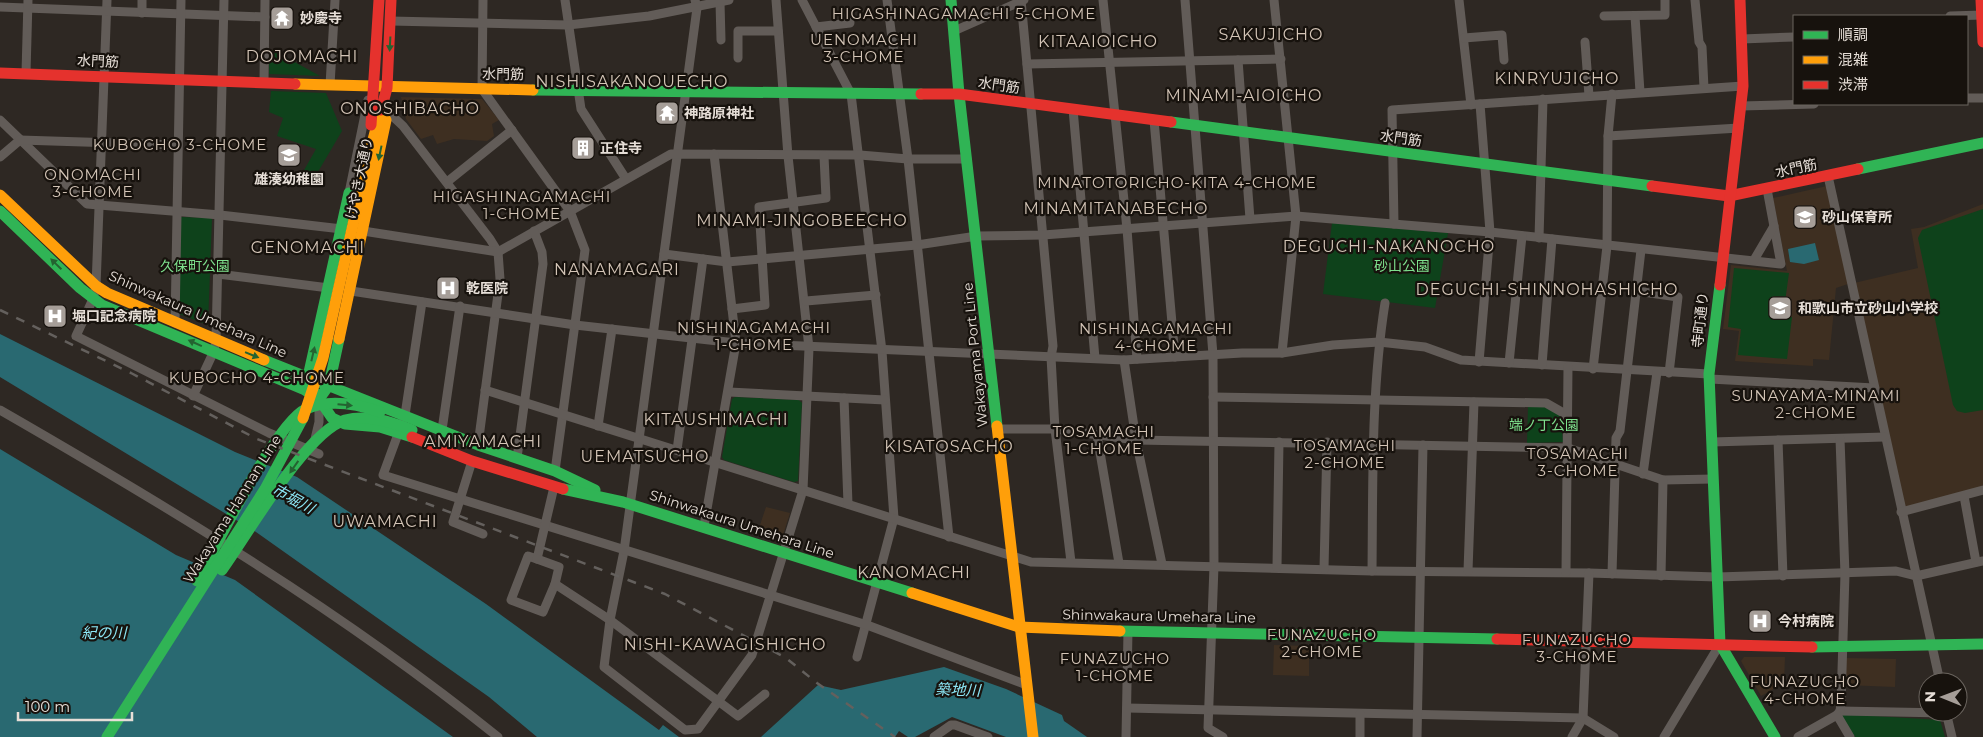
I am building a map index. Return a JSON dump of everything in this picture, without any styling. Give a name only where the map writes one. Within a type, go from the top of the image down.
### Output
[{"type":"main road","name":"Wakayama Hannan Line","points":[[367,162],[379,0]]},
{"type":"main road","name":"Wakayama Hannan Line","points":[[107,737],[161,649],[265,489],[294,438],[309,404],[324,358],[367,162],[387,88],[391,0]]},
{"type":"main road","name":"Wakayama Port Line","points":[[951,0],[959,94],[991,355],[1033,737]]},
{"type":"main road","name":"寺町通り","points":[[1720,644],[1716,578],[1710,377],[1729,196],[1744,86],[1740,0]]},
{"type":"main road","points":[[1981,0],[1983,42]]},
{"type":"main road","name":"水門筋","points":[[0,73],[387,88],[959,94],[1729,196],[1983,143]]},
{"type":"main road","name":"けやき大通り","points":[[329,385],[348,304],[387,111],[387,88]]},
{"type":"main road","name":"けやき大通り","points":[[308,377],[349,193]]},
{"type":"main road","name":"Shinwakaura Umehara Line","points":[[0,195],[96,286],[175,323],[305,390],[319,399],[332,418],[345,424],[380,427],[406,425],[442,430],[478,445],[556,471],[590,491],[1020,627],[1843,648],[1983,644]]},
{"type":"main road","name":"Shinwakaura Umehara Line","points":[[0,211],[102,306],[329,385],[472,461],[554,488],[590,491]]},
{"type":"main road","points":[[308,377],[319,399],[329,385]]},
{"type":"main road","points":[[161,649],[215,546],[271,447],[284,428],[299,413],[327,405],[346,404],[373,410],[406,425],[590,491]]},
{"type":"main road","points":[[161,649],[232,556],[298,461],[318,437],[335,424],[362,418],[406,425]]},
{"type":"main road","points":[[1720,644],[1776,737]]},
{"type":"street","points":[[107,0],[96,286],[93,299],[76,336],[193,396],[315,453],[319,422],[319,399]]},
{"type":"street","points":[[142,0],[142,13]]},
{"type":"street","points":[[175,323],[181,0]]},
{"type":"street","points":[[193,396],[215,345],[220,215],[224,0]]},
{"type":"street","points":[[264,82],[265,0]]},
{"type":"street","points":[[330,85],[335,0]]},
{"type":"street","points":[[483,0],[482,89],[570,211],[585,250],[556,471]]},
{"type":"street","points":[[565,0],[581,109],[626,179]]},
{"type":"street","points":[[696,4],[639,438],[626,503],[624,551],[610,620],[604,667],[685,730],[698,729],[752,654],[803,490],[809,348],[806,301],[788,156],[776,0]]},
{"type":"street","points":[[802,0],[852,94],[882,351],[894,518],[858,657]]},
{"type":"street","points":[[887,0],[908,159],[949,537]]},
{"type":"street","points":[[954,31],[1022,0],[1053,346],[1051,357],[1055,429],[1071,562]]},
{"type":"street","points":[[1103,0],[1137,359]]},
{"type":"street","points":[[1185,0],[1213,355],[1214,566],[1208,728],[1223,737]]},
{"type":"street","points":[[1274,0],[1296,216],[1282,353]]},
{"type":"street","points":[[1459,0],[1485,164],[1490,232],[1479,362]]},
{"type":"street","points":[[1604,16],[1665,16],[1664,0]]},
{"type":"street","points":[[1695,0],[1699,42],[1702,47],[1704,88]]},
{"type":"street","points":[[391,21],[568,25],[649,16],[696,4],[725,1],[721,40]]},
{"type":"street","points":[[0,7],[28,4],[66,5],[107,12],[265,17]]},
{"type":"street","points":[[26,73],[28,4]]},
{"type":"street","points":[[816,27],[850,23],[849,15]]},
{"type":"street","points":[[1968,15],[1982,15]]},
{"type":"street","points":[[1635,16],[1640,92]]},
{"type":"street","points":[[738,58],[738,31],[778,31]]},
{"type":"street","points":[[1464,38],[1502,35],[1504,60]]},
{"type":"street","points":[[1742,39],[1793,37]]},
{"type":"street","points":[[1585,42],[1589,96]]},
{"type":"street","points":[[1027,64],[1281,59]]},
{"type":"street","points":[[1238,60],[1250,218]]},
{"type":"street","points":[[1394,224],[1392,110],[1744,86]]},
{"type":"street","name":"けやき大通り","points":[[349,193],[365,114],[374,87]]},
{"type":"street","points":[[1594,369],[1607,246],[1608,136],[1612,94]]},
{"type":"street","points":[[1968,98],[1983,98]]},
{"type":"street","points":[[1540,238],[1543,99]]},
{"type":"street","points":[[1742,106],[1793,105]]},
{"type":"street","points":[[1073,109],[1095,358]]},
{"type":"street","points":[[387,111],[403,126],[498,252],[500,279],[478,445]]},
{"type":"street","points":[[0,120],[87,204],[220,215],[342,229]]},
{"type":"street","points":[[1154,120],[1175,357]]},
{"type":"street","points":[[1608,136],[1739,128]]},
{"type":"street","points":[[447,182],[512,130]]},
{"type":"street","points":[[0,157],[20,140],[178,145]]},
{"type":"street","points":[[363,232],[498,252],[671,154],[860,155],[908,159],[967,159]]},
{"type":"street","points":[[704,526],[729,392],[736,343],[714,154]]},
{"type":"street","points":[[732,309],[765,305],[759,207],[826,198],[824,156]]},
{"type":"street","points":[[1828,176],[1938,672]]},
{"type":"street","points":[[664,254],[728,262],[800,254],[917,245],[977,236],[1043,235],[1296,216],[1490,232],[1781,264],[1767,189]]},
{"type":"street","points":[[1754,260],[1774,226]]},
{"type":"street","points":[[517,458],[543,264],[542,252],[534,231]]},
{"type":"street","points":[[1509,363],[1522,236]]},
{"type":"street","points":[[1542,365],[1552,239]]},
{"type":"street","points":[[1612,574],[1616,438],[1620,430],[1629,371],[1641,250]]},
{"type":"street","points":[[677,450],[703,259]]},
{"type":"street","points":[[218,274],[329,288]]},
{"type":"street","points":[[350,291],[692,340],[809,348],[1124,360],[1282,353],[1333,345],[1379,342],[1425,347],[1461,360],[1479,362],[1657,372],[1874,388]]},
{"type":"street","points":[[1636,291],[1678,297],[1670,373]]},
{"type":"street","points":[[806,301],[876,295]]},
{"type":"street","points":[[422,302],[406,425],[384,475],[867,625],[1027,691]]},
{"type":"street","points":[[1372,571],[1375,401],[1379,342],[1385,303]]},
{"type":"street","points":[[442,430],[460,306]]},
{"type":"street","points":[[598,426],[612,329]]},
{"type":"street","points":[[1124,360],[1136,440],[1162,564]]},
{"type":"street","points":[[1566,572],[1568,448],[1566,415],[1568,367]]},
{"type":"street","points":[[1643,474],[1657,372]]},
{"type":"street","points":[[485,390],[1031,562],[1372,571],[1566,572],[1716,578],[1896,572],[1916,576],[1980,562],[1964,496]]},
{"type":"street","points":[[729,392],[885,400]]},
{"type":"street","points":[[1213,397],[1546,404],[1566,415]]},
{"type":"street","points":[[844,398],[848,504]]},
{"type":"street","points":[[1468,571],[1474,402]]},
{"type":"street","points":[[0,410],[261,567],[355,630],[498,737]]},
{"type":"street","points":[[319,422],[332,418]]},
{"type":"street","points":[[998,429],[1055,429],[1136,440],[1327,442],[1568,448],[1664,480],[1713,479]]},
{"type":"street","points":[[1097,435],[1119,563]]},
{"type":"street","points":[[1712,442],[1885,437]]},
{"type":"street","points":[[1840,438],[1845,574],[1843,648],[1838,713],[1850,737]]},
{"type":"street","points":[[1778,440],[1783,576]]},
{"type":"street","points":[[1277,567],[1279,442]]},
{"type":"street","points":[[1324,569],[1327,442]]},
{"type":"street","points":[[1417,737],[1422,570],[1423,445]]},
{"type":"street","points":[[472,461],[453,522],[482,534]]},
{"type":"street","points":[[1661,576],[1664,480]]},
{"type":"street","points":[[537,559],[554,488]]},
{"type":"street","points":[[1901,512],[1983,490]]},
{"type":"street","points":[[528,556],[559,567],[555,584],[543,612],[511,600],[528,556]]},
{"type":"street","points":[[1572,737],[1583,718],[1589,573]]},
{"type":"street","points":[[555,584],[610,620],[738,716],[765,694]]},
{"type":"street","points":[[1126,737],[1128,631]]},
{"type":"street","points":[[1664,737],[1720,644]]},
{"type":"street","points":[[1127,708],[1583,718],[1614,737]]},
{"type":"street","points":[[1798,737],[1838,713],[1918,712]]},
{"type":"street","points":[[1360,714],[1360,737]]},
{"type":"street","points":[[1948,722],[1952,737]]},
{"type":"street","points":[[934,737],[951,725],[955,725],[988,737]]},
{"type":"shaded area","points":[[401,97],[482,99],[499,120],[492,124],[494,136],[487,141],[454,139],[437,144],[433,135],[421,139],[406,119]]},
{"type":"shaded area","name":"和歌山市立砂山小学校","points":[[1827,186],[1848,284],[1836,288],[1829,360],[1813,359],[1813,366],[1735,361],[1739,331],[1723,329],[1731,265],[1787,271],[1773,198]]},
{"type":"shaded area","points":[[1983,204],[1983,485],[1976,490],[1905,507],[1854,283],[1918,268],[1911,229],[1924,227]]},
{"type":"shaded area","points":[[766,507],[790,513],[783,535],[759,528]]},
{"type":"shaded area","points":[[1274,645],[1309,646],[1309,676],[1273,675]]},
{"type":"shaded area","points":[[1744,657],[1785,657],[1784,683],[1761,696],[1741,661]]},
{"type":"shaded area","points":[[1846,658],[1896,659],[1895,687],[1845,685]]},
{"type":"green space","points":[[273,50],[320,76],[269,74],[269,51]]},
{"type":"green space","points":[[271,91],[326,93],[342,131],[312,182],[299,179],[316,149],[277,136],[283,118],[269,112]]},
{"type":"green space","points":[[1983,209],[1983,410],[1965,413],[1957,411],[1953,405],[1918,238],[1922,230]]},
{"type":"green space","name":"久保町公園","points":[[180,217],[212,218],[208,325],[179,314]]},
{"type":"green space","name":"砂山公園","points":[[1332,223],[1448,233],[1435,308],[1323,294]]},
{"type":"green space","points":[[1734,268],[1789,273],[1783,316],[1792,317],[1787,359],[1738,355],[1741,329],[1728,327]]},
{"type":"green space","points":[[735,397],[799,400],[802,403],[798,481],[794,482],[724,460],[722,457],[732,399]]},
{"type":"green space","name":"端ノ丁公園","points":[[1528,406],[1542,406],[1561,415],[1563,442],[1527,443]]},
{"type":"green space","points":[[1841,714],[1918,719],[1918,722],[1941,722],[1945,737],[1855,737]]},
{"type":"water","points":[[1815,243],[1819,260],[1804,264],[1790,262],[1788,249]]},
{"type":"water","name":"市堀川","points":[[0,334],[235,452],[297,477],[486,604],[659,730],[663,725],[679,737],[537,737],[489,697],[256,532],[0,377]]},
{"type":"water","name":"紀の川","points":[[0,449],[176,555],[235,580],[453,737],[0,737]]},
{"type":"water","name":"築地川","points":[[944,667],[1006,689],[1062,715],[1064,721],[1087,737],[1006,737],[952,717],[915,737],[908,737],[899,731],[895,737],[761,737],[818,685],[841,690]]},
{"type":"railway","points":[[0,310],[131,373],[257,439],[665,594],[786,658],[817,683],[895,737]]},
{"type":"traffic: fast","points":[[951,0],[959,94],[997,426]]},
{"type":"traffic: fast","points":[[533,90],[921,94]]},
{"type":"traffic: fast","points":[[1171,122],[1652,186]]},
{"type":"traffic: fast","points":[[1858,169],[1983,143]]},
{"type":"traffic: fast","points":[[339,339],[329,385],[319,399],[309,384],[308,377],[349,193]]},
{"type":"traffic: fast","points":[[0,211],[80,288],[102,305],[305,390],[319,399],[332,418],[345,424],[380,427],[412,437]]},
{"type":"traffic: fast","points":[[1720,285],[1709,374],[1720,644],[1775,737]]},
{"type":"traffic: fast","points":[[264,360],[478,445],[555,471],[595,490]]},
{"type":"traffic: fast","points":[[197,581],[247,487],[263,460],[293,419],[306,409],[333,403],[353,405],[380,412]]},
{"type":"traffic: fast","points":[[107,737],[265,489],[303,418]]},
{"type":"traffic: fast","points":[[222,570],[296,463],[313,443],[330,428],[345,420],[371,418],[412,430]]},
{"type":"traffic: fast","points":[[563,489],[623,502],[912,593]]},
{"type":"traffic: fast","points":[[1120,631],[1497,639]]},
{"type":"traffic: fast","points":[[1812,647],[1983,644]]},
{"type":"traffic: slow","points":[[295,84],[533,90]]},
{"type":"traffic: slow","points":[[303,418],[323,358],[367,162],[381,110]]},
{"type":"traffic: slow","points":[[339,339],[386,120]]},
{"type":"traffic: slow","points":[[0,195],[96,286],[107,293],[264,360]]},
{"type":"traffic: slow","points":[[997,426],[1033,737]]},
{"type":"traffic: slow","points":[[912,593],[1019,627],[1120,631]]},
{"type":"traffic: jam","points":[[371,125],[379,0]]},
{"type":"traffic: jam","points":[[381,110],[387,88],[391,0]]},
{"type":"traffic: jam","points":[[1720,285],[1743,86],[1740,0]]},
{"type":"traffic: jam","points":[[1981,0],[1983,42]]},
{"type":"traffic: jam","points":[[0,73],[295,84]]},
{"type":"traffic: jam","points":[[921,94],[959,94],[1171,122]]},
{"type":"traffic: jam","points":[[1652,186],[1729,196],[1858,169]]},
{"type":"traffic: jam","points":[[412,437],[472,461],[563,489]]},
{"type":"traffic: jam","points":[[1497,639],[1812,647]]},
{"type":"place","name":"妙慶寺","points":[[282,18]]},
{"type":"place","name":"神路原神社","points":[[667,113]]},
{"type":"place","name":"正住寺","points":[[583,148]]},
{"type":"place","name":"雄湊幼稚園","points":[[289,155]]},
{"type":"place","name":"砂山保育所","points":[[1805,217]]},
{"type":"place","name":"乾医院","points":[[448,288]]},
{"type":"place","name":"和歌山市立砂山小学校","points":[[1780,308]]},
{"type":"place","name":"堀口記念病院","points":[[55,316]]},
{"type":"place","name":"今村病院","points":[[1760,621]]},
{"type":"district","name":"HIGASHINAGAMACHI 5-CHOME","points":[[964,14]]},
{"type":"district","name":"SAKUJICHO","points":[[1271,34]]},
{"type":"district","name":"KITAAIOICHO","points":[[1098,41]]},
{"type":"district","name":"UENOMACHI 3-CHOME","points":[[864,48]]},
{"type":"district","name":"DOJOMACHI","points":[[302,56]]},
{"type":"district","name":"KINRYUJICHO","points":[[1557,78]]},
{"type":"district","name":"NISHISAKANOUECHO","points":[[632,81]]},
{"type":"district","name":"MINAMI-AIOICHO","points":[[1244,95]]},
{"type":"district","name":"ONOSHIBACHO","points":[[410,108]]},
{"type":"district","name":"KUBOCHO 3-CHOME","points":[[180,145]]},
{"type":"district","name":"MINATOTORICHO-KITA 4-CHOME","points":[[1177,183]]},
{"type":"district","name":"ONOMACHI 3-CHOME","points":[[93,184]]},
{"type":"district","name":"HIGASHINAGAMACHI 1-CHOME","points":[[522,206]]},
{"type":"district","name":"MINAMITANABECHO","points":[[1116,208]]},
{"type":"district","name":"MINAMI-JINGOBEECHO","points":[[802,220]]},
{"type":"district","name":"DEGUCHI-NAKANOCHO","points":[[1389,246]]},
{"type":"district","name":"GENOMACHI","points":[[308,247]]},
{"type":"district","name":"NANAMAGARI","points":[[617,269]]},
{"type":"district","name":"DEGUCHI-SHINNOHASHICHO","points":[[1547,289]]},
{"type":"district","name":"NISHINAGAMACHI 1-CHOME","points":[[754,336]]},
{"type":"district","name":"NISHINAGAMACHI 4-CHOME","points":[[1156,338]]},
{"type":"district","name":"KUBOCHO 4-CHOME","points":[[257,378]]},
{"type":"district","name":"SUNAYAMA-MINAMI 2-CHOME","points":[[1816,404]]},
{"type":"district","name":"KITAUSHIMACHI","points":[[716,419]]},
{"type":"district","name":"TOSAMACHI 1-CHOME","points":[[1104,440]]},
{"type":"district","name":"AMIYAMACHI","points":[[483,441]]},
{"type":"district","name":"KISATOSACHO","points":[[949,446]]},
{"type":"district","name":"TOSAMACHI 2-CHOME","points":[[1345,454]]},
{"type":"district","name":"UEMATSUCHO","points":[[645,456]]},
{"type":"district","name":"TOSAMACHI 3-CHOME","points":[[1578,462]]},
{"type":"district","name":"UWAMACHI","points":[[385,521]]},
{"type":"district","name":"KANOMACHI","points":[[914,572]]},
{"type":"district","name":"NISHI-KAWAGISHICHO","points":[[725,644]]},
{"type":"district","name":"FUNAZUCHO 2-CHOME","points":[[1322,644]]},
{"type":"district","name":"FUNAZUCHO 3-CHOME","points":[[1577,648]]},
{"type":"district","name":"FUNAZUCHO 1-CHOME","points":[[1115,668]]},
{"type":"district","name":"FUNAZUCHO 4-CHOME","points":[[1805,690]]}]
